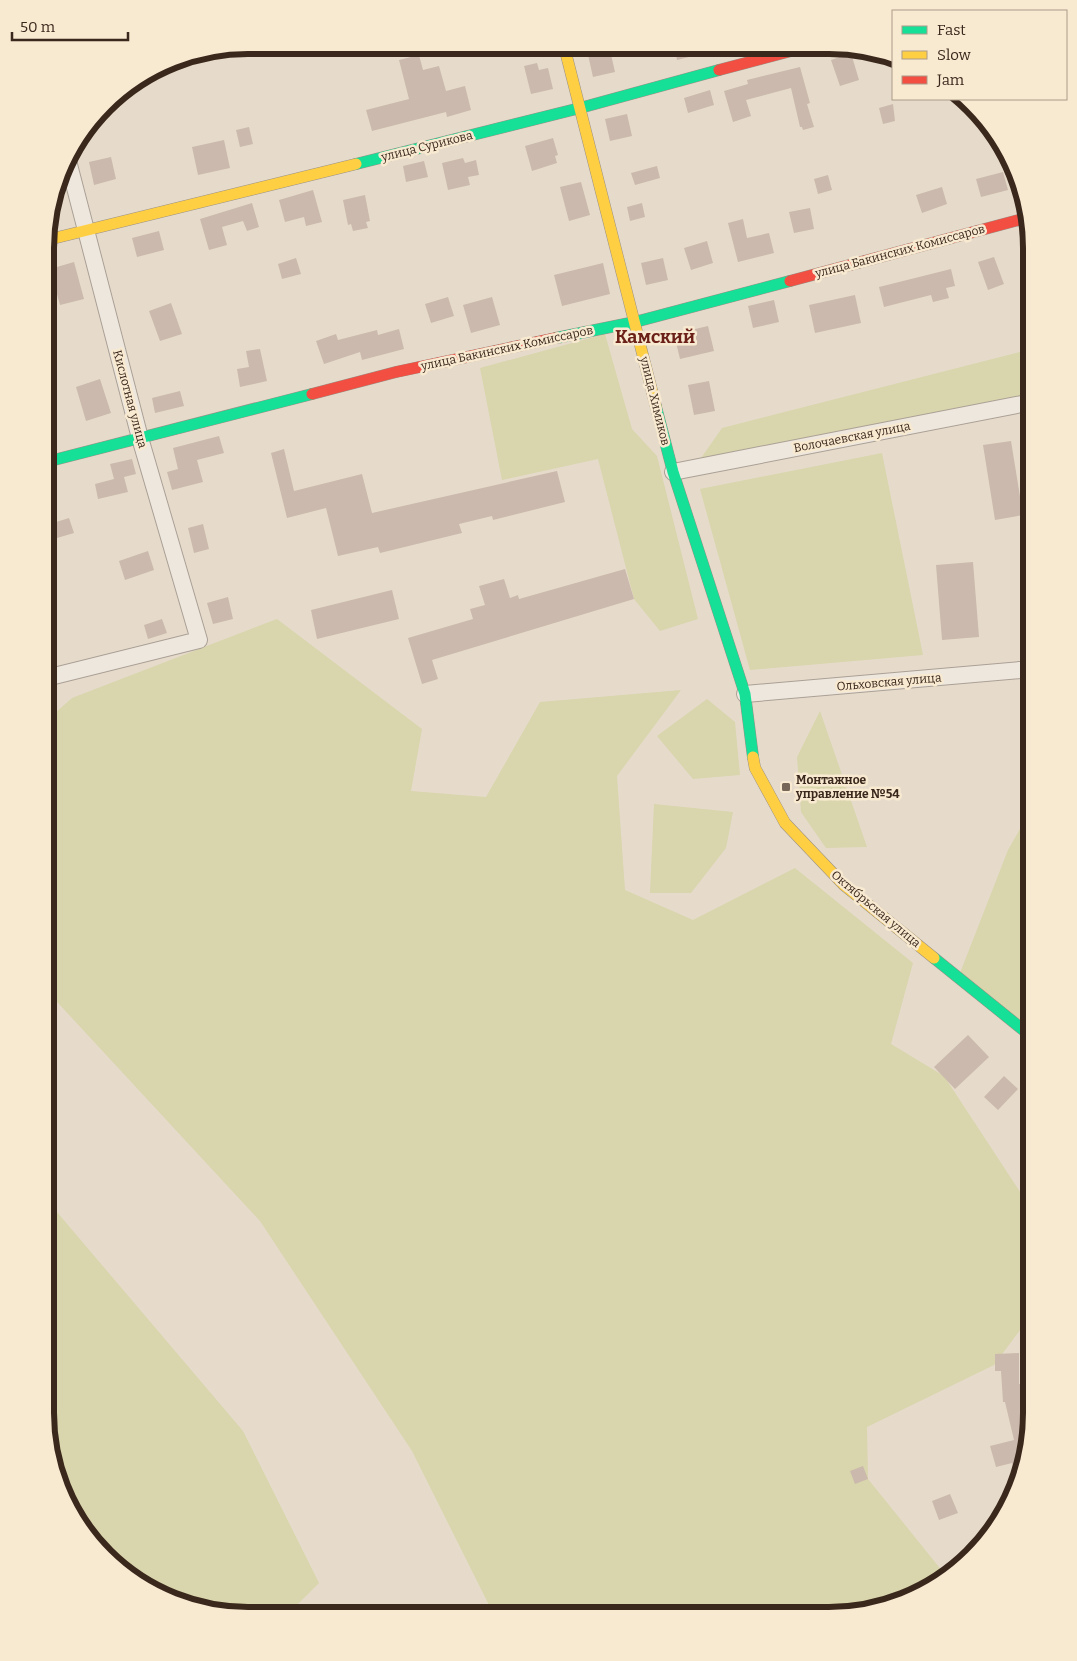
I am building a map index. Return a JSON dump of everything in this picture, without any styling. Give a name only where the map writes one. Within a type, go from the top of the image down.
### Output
[{"type":"street","name":"улица Химиков","points":[[566,54],[673,472],[745,694]]},
{"type":"street","name":"улица Сурикова","points":[[54,238],[580,108],[780,54]]},
{"type":"street","name":"Кислотная улица","points":[[54,676],[199,640],[140,438],[70,170]]},
{"type":"street","name":"улица Бакинских Комиссаров","points":[[54,460],[396,372],[634,322],[1022,219]]},
{"type":"street","name":"Волочаевская улица","points":[[673,472],[1023,404]]},
{"type":"street","name":"Ольховская улица","points":[[745,694],[1023,670]]},
{"type":"street","name":"Октябрьская улица","points":[[745,694],[755,768],[785,823],[844,885],[1023,1030]]},
{"type":"shaded area","points":[[605,334],[632,429],[657,456],[698,619],[660,631],[634,599],[598,459],[502,480],[480,368]]},
{"type":"shaded area","points":[[1023,351],[1023,398],[699,461],[722,428]]},
{"type":"shaded area","points":[[882,453],[923,655],[750,670],[700,489]]},
{"type":"shaded area","points":[[277,619],[422,729],[411,791],[486,797],[540,702],[681,690],[617,776],[625,890],[693,920],[795,868],[913,963],[891,1044],[944,1076],[1023,1196],[1023,1326],[994,1365],[867,1427],[868,1479],[942,1571],[915,1587],[892,1597],[855,1606],[490,1607],[412,1451],[260,1221],[54,999],[54,714],[72,698]]},
{"type":"shaded area","points":[[1021,683],[1023,683],[1023,705]]},
{"type":"shaded area","points":[[707,699],[735,722],[740,775],[693,779],[657,736]]},
{"type":"shaded area","points":[[820,711],[867,847],[826,848],[801,812],[797,757]]},
{"type":"shaded area","points":[[654,804],[733,812],[726,848],[691,893],[650,893]]},
{"type":"shaded area","points":[[1023,824],[1023,1027],[958,978],[1008,850]]},
{"type":"shaded area","points":[[54,1209],[243,1431],[319,1583],[295,1607],[235,1607],[197,1601],[162,1587],[140,1575],[102,1541],[86,1521],[64,1476],[55,1439]]},
{"type":"building","points":[[588,54],[611,54],[615,72],[593,77]]},
{"type":"building","points":[[676,54],[692,54],[693,56],[677,60]]},
{"type":"building","points":[[419,55],[423,70],[439,66],[446,91],[465,86],[471,110],[447,117],[446,112],[372,131],[366,110],[409,99],[399,60]]},
{"type":"building","points":[[852,55],[859,80],[840,86],[831,60]]},
{"type":"building","points":[[537,63],[539,70],[548,68],[553,89],[531,94],[524,66]]},
{"type":"building","points":[[800,67],[810,103],[807,104],[814,127],[803,130],[800,127],[791,88],[746,100],[751,116],[733,122],[724,91],[748,84],[747,80]]},
{"type":"building","points":[[710,90],[714,105],[688,113],[684,98]]},
{"type":"building","points":[[893,104],[895,121],[883,124],[879,108]]},
{"type":"building","points":[[627,114],[632,136],[610,141],[605,119]]},
{"type":"building","points":[[249,127],[253,144],[240,147],[236,130]]},
{"type":"building","points":[[553,138],[558,155],[555,156],[557,163],[532,171],[525,146]]},
{"type":"building","points":[[224,140],[230,168],[198,175],[192,147]]},
{"type":"building","points":[[111,157],[116,179],[94,185],[89,162]]},
{"type":"building","points":[[463,158],[465,163],[476,160],[479,175],[468,177],[470,185],[448,190],[442,163]]},
{"type":"building","points":[[424,161],[428,177],[406,182],[403,166]]},
{"type":"building","points":[[657,166],[660,178],[635,185],[631,173]]},
{"type":"building","points":[[1003,172],[1008,190],[981,197],[976,179]]},
{"type":"building","points":[[828,175],[832,190],[818,194],[814,179]]},
{"type":"building","points":[[581,182],[590,215],[569,221],[560,187]]},
{"type":"building","points":[[942,187],[947,204],[922,213],[916,195]]},
{"type":"building","points":[[313,190],[322,222],[306,226],[304,217],[285,222],[279,200]]},
{"type":"building","points":[[365,195],[370,221],[366,222],[368,228],[353,231],[351,224],[348,225],[343,200]]},
{"type":"building","points":[[252,203],[259,227],[247,231],[243,221],[222,227],[227,245],[209,250],[200,219]]},
{"type":"building","points":[[642,203],[645,217],[630,221],[627,207]]},
{"type":"building","points":[[810,208],[814,229],[794,233],[789,212]]},
{"type":"building","points":[[743,219],[747,238],[769,233],[774,253],[738,262],[728,223]]},
{"type":"building","points":[[159,231],[164,250],[137,257],[132,238]]},
{"type":"building","points":[[707,241],[713,263],[691,270],[684,248]]},
{"type":"building","points":[[994,257],[1004,284],[988,290],[978,262]]},
{"type":"building","points":[[296,258],[301,274],[282,279],[278,264]]},
{"type":"building","points":[[663,258],[668,280],[646,285],[641,263]]},
{"type":"building","points":[[74,262],[84,299],[60,305],[54,283],[54,268]]},
{"type":"building","points":[[603,263],[610,294],[562,306],[554,275]]},
{"type":"building","points":[[951,269],[955,286],[946,288],[949,298],[933,302],[931,295],[884,307],[879,287]]},
{"type":"building","points":[[855,295],[861,323],[815,333],[809,305]]},
{"type":"building","points":[[448,297],[454,316],[431,323],[425,304]]},
{"type":"building","points":[[492,297],[500,325],[471,333],[463,305]]},
{"type":"building","points":[[774,300],[779,322],[753,328],[748,306]]},
{"type":"building","points":[[171,303],[182,334],[160,341],[149,311]]},
{"type":"building","points":[[708,326],[714,351],[680,359],[674,334]]},
{"type":"building","points":[[399,329],[404,349],[362,360],[360,352],[324,364],[316,341],[336,334],[338,340],[377,330],[378,335]]},
{"type":"building","points":[[260,349],[267,381],[240,387],[237,369],[249,367],[246,351]]},
{"type":"building","points":[[100,379],[111,413],[86,421],[76,387]]},
{"type":"building","points":[[709,381],[715,411],[694,415],[688,385]]},
{"type":"building","points":[[180,391],[184,406],[155,413],[152,398]]},
{"type":"building","points":[[219,436],[224,453],[197,460],[203,482],[172,490],[167,472],[178,469],[173,448]]},
{"type":"building","points":[[1011,441],[1023,515],[995,520],[983,445]]},
{"type":"building","points":[[284,449],[294,491],[362,474],[372,513],[557,471],[565,502],[493,520],[492,516],[459,524],[462,533],[380,553],[378,547],[338,556],[326,508],[287,518],[271,453]]},
{"type":"building","points":[[132,459],[136,474],[124,477],[128,492],[98,499],[95,484],[114,479],[110,464]]},
{"type":"building","points":[[69,518],[74,533],[57,538],[54,523]]},
{"type":"building","points":[[203,524],[209,549],[194,553],[188,528]]},
{"type":"building","points":[[148,551],[154,570],[125,580],[119,561]]},
{"type":"building","points":[[973,562],[979,637],[942,640],[936,565]]},
{"type":"building","points":[[625,569],[634,599],[432,660],[438,679],[422,684],[408,638],[473,619],[470,609],[485,605],[479,586],[504,579],[510,598],[518,595],[519,599]]},
{"type":"building","points":[[392,590],[399,619],[317,639],[311,610]]},
{"type":"building","points":[[228,597],[233,619],[213,624],[207,603]]},
{"type":"building","points":[[162,619],[167,633],[148,639],[144,625]]},
{"type":"building","points":[[968,1035],[989,1057],[955,1089],[934,1067]]},
{"type":"building","points":[[1004,1076],[1018,1089],[998,1110],[984,1097]]},
{"type":"building","points":[[1019,1353],[1019,1384],[1022,1384],[1023,1426],[1020,1451],[1014,1472],[1012,1463],[996,1467],[990,1446],[1014,1440],[1005,1402],[1003,1402],[1001,1371],[995,1371],[995,1354]]},
{"type":"building","points":[[863,1466],[868,1479],[855,1484],[850,1471]]},
{"type":"building","points":[[950,1494],[958,1513],[939,1520],[932,1501]]},
{"type":"traffic: fast","points":[[356,164],[580,108],[719,70]]},
{"type":"traffic: fast","points":[[556,338],[635,322],[790,281]]},
{"type":"traffic: fast","points":[[54,460],[312,394]]},
{"type":"traffic: fast","points":[[656,407],[673,472],[745,694],[753,757]]},
{"type":"traffic: fast","points":[[934,958],[1023,1030]]},
{"type":"traffic: slow","points":[[566,54],[656,407]]},
{"type":"traffic: slow","points":[[54,238],[356,164]]},
{"type":"traffic: slow","points":[[753,757],[755,768],[785,823],[844,885],[934,958]]},
{"type":"traffic: jam","points":[[719,70],[780,54]]},
{"type":"traffic: jam","points":[[790,281],[1022,219]]},
{"type":"traffic: jam","points":[[312,394],[396,372],[556,338]]},
{"type":"place","name":"Монтажное управление №54","points":[[786,787]]},
{"type":"district","name":"Камский","points":[[655,337]]}]
